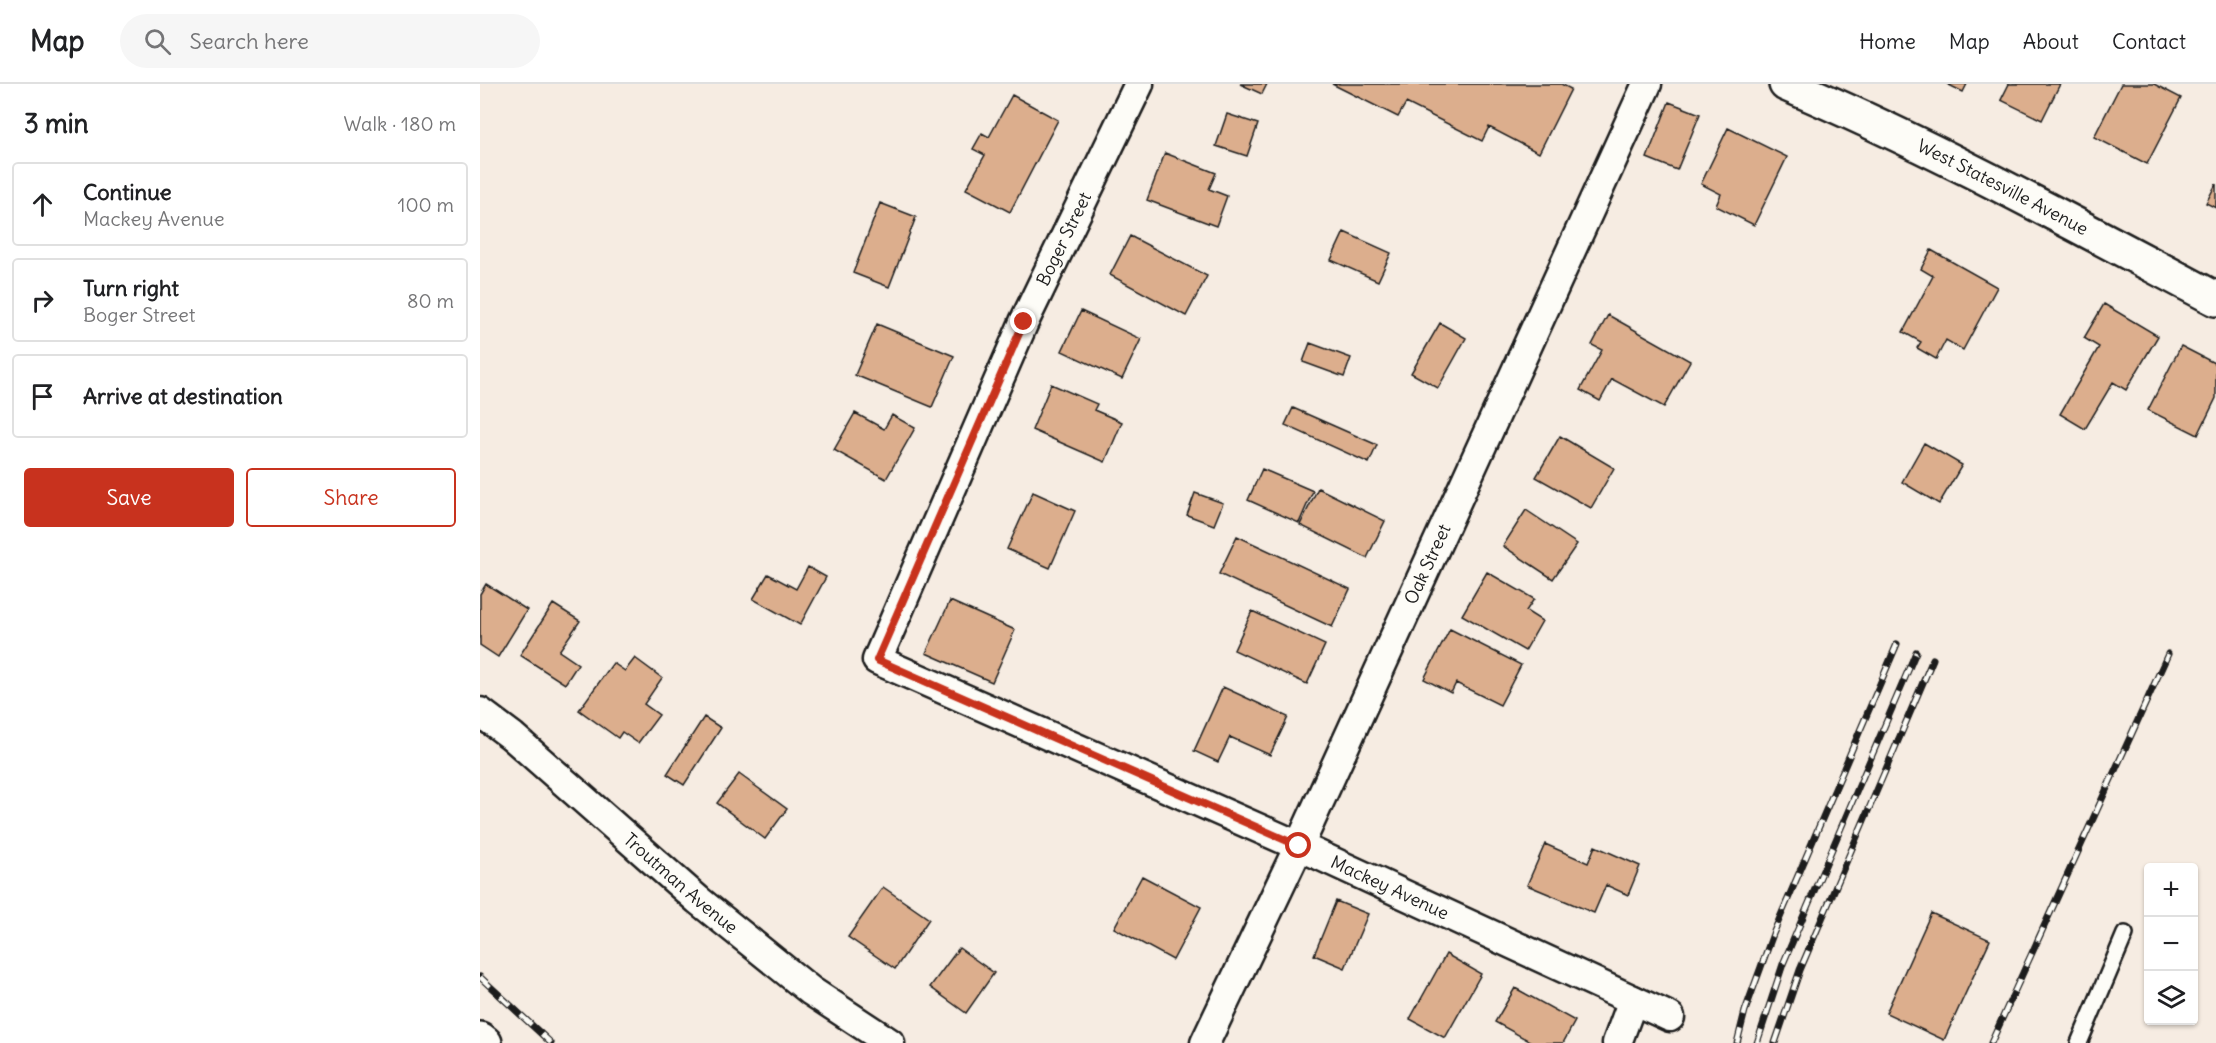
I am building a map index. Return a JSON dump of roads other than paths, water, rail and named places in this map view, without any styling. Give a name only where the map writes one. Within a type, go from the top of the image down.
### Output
[{"type":"street","name":"Boger Street","points":[[877,660],[1024,322],[1139,84]]},
{"type":"street","name":"Oak Street","points":[[1205,1043],[1299,846],[1647,84]]},
{"type":"street","name":"West Statesville Avenue","points":[[1786,84],[1862,116],[2016,193],[2216,299]]},
{"type":"street","name":"Mackey Avenue","points":[[877,660],[1299,846],[1670,1017]]},
{"type":"street","name":"Troutman Avenue","points":[[480,712],[512,736],[698,900],[811,991],[890,1043]]},
{"type":"street","points":[[1617,1043],[1633,1000]]},
{"type":"street","points":[[480,1039],[485,1043]]},
{"type":"lane","points":[[2079,1043],[2125,934]]},
{"type":"railway","points":[[1737,1043],[1745,1011],[1773,934],[1897,644]]},
{"type":"railway","points":[[1757,1043],[1783,964],[1916,652]]},
{"type":"railway","points":[[1991,1043],[2168,654]]},
{"type":"railway","points":[[1775,1043],[1800,970],[1933,659]]},
{"type":"railway","points":[[480,977],[551,1043]]}]
